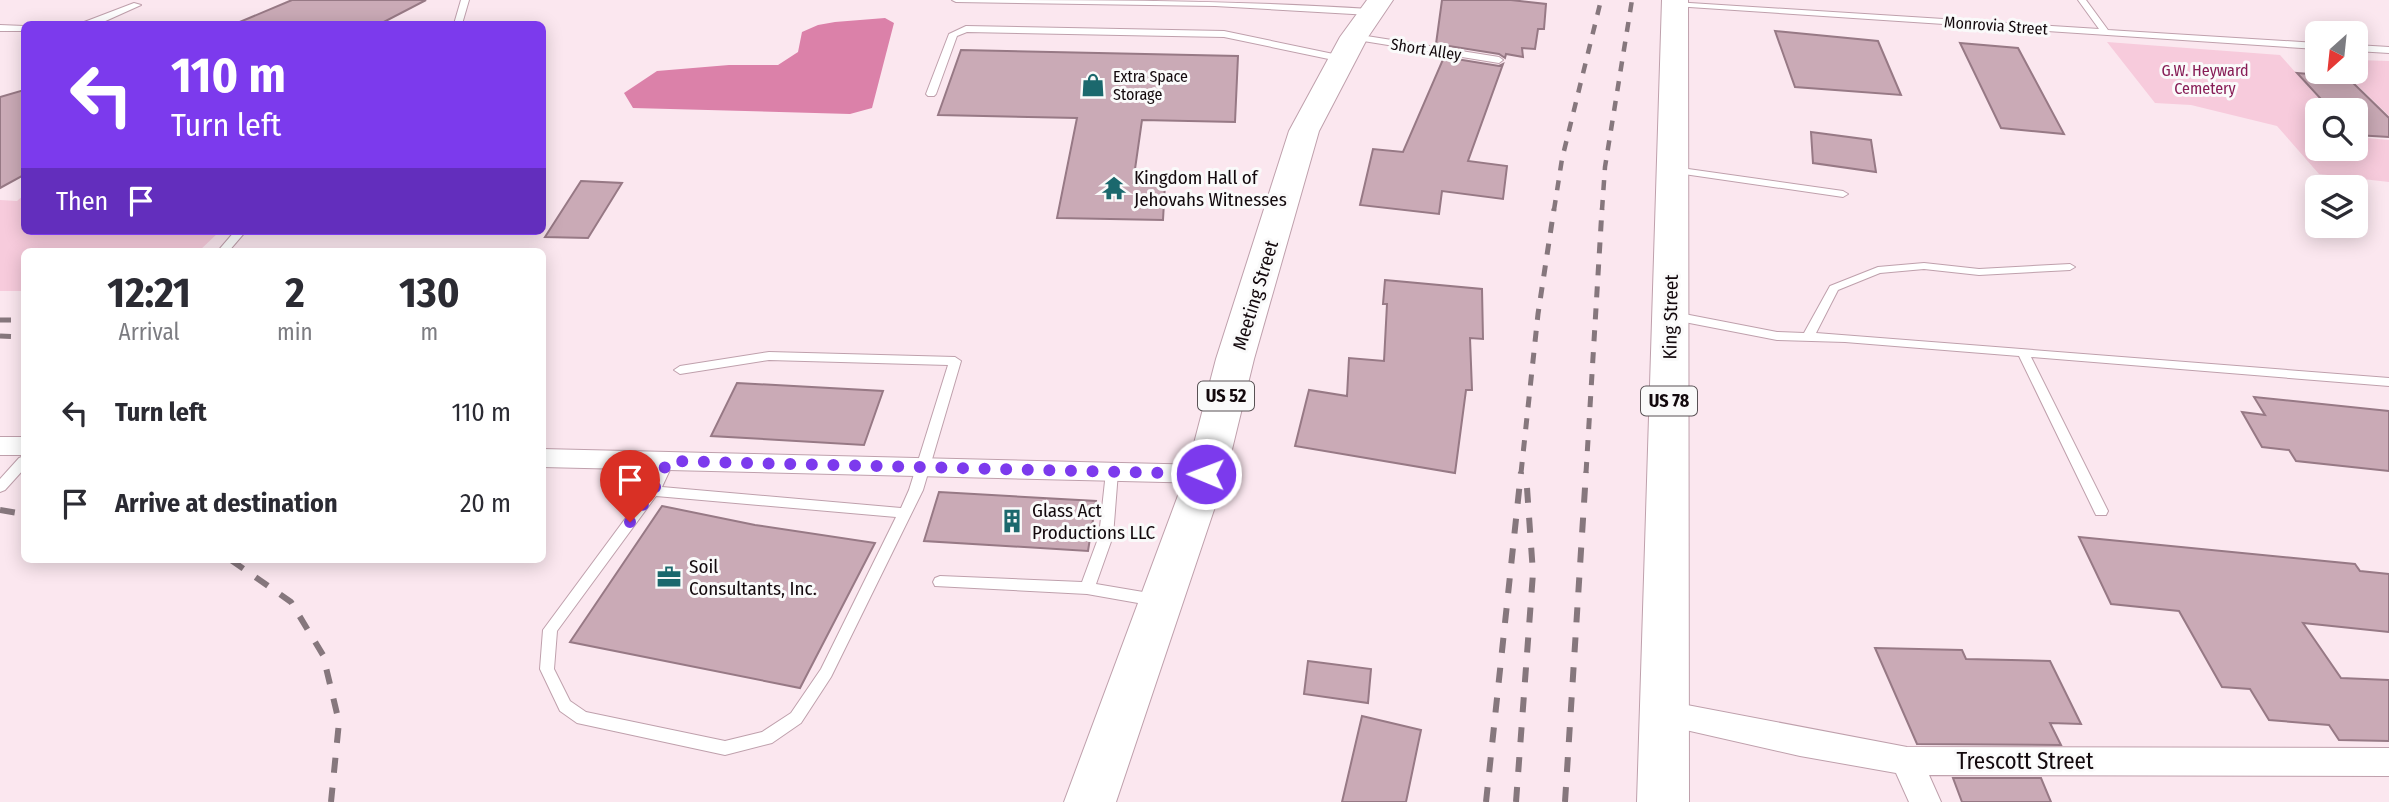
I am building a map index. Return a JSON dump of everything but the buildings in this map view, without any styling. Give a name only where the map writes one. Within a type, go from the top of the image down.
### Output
[{"type":"main road","name":"King Street","points":[[1663,802],[1674,2]]},
{"type":"main road","name":"Meeting Street","points":[[1090,802],[1206,474],[1235,359],[1304,131],[1362,27]]},
{"type":"street","points":[[0,446],[21,446]]},
{"type":"street","points":[[546,458],[1206,474]]},
{"type":"street","name":"Trescott Street","points":[[1666,713],[1800,742],[1907,761],[2389,762]]},
{"type":"street","points":[[1907,761],[1925,802]]},
{"type":"lane","points":[[459,21],[466,0]]},
{"type":"lane","points":[[956,0],[1259,3],[1362,27]]},
{"type":"lane","points":[[2082,0],[2105,32]]},
{"type":"lane","name":"Monrovia Street","points":[[1674,2],[2305,45]]},
{"type":"lane","points":[[99,21],[136,5]]},
{"type":"lane","points":[[931,94],[953,34],[966,29],[1224,34],[1362,27]]},
{"type":"lane","name":"Short Alley","points":[[1362,27],[1499,60]]},
{"type":"lane","points":[[0,28],[21,29]]},
{"type":"lane","points":[[2368,49],[2389,50]]},
{"type":"lane","points":[[1672,170],[1843,194]]},
{"type":"lane","points":[[226,248],[237,235]]},
{"type":"lane","points":[[1808,337],[1834,288],[1878,270],[1924,266],[1979,272],[2070,267]]},
{"type":"lane","points":[[1671,316],[1777,336],[2389,382]]},
{"type":"lane","points":[[2024,354],[2101,511]]},
{"type":"lane","points":[[668,461],[653,491],[550,630],[547,669],[565,706],[582,719],[725,748],[766,738],[796,718],[826,673],[904,513],[923,467],[955,361],[769,356],[680,370]]},
{"type":"lane","points":[[0,487],[21,464]]},
{"type":"lane","points":[[1087,588],[1106,536],[1112,472]]},
{"type":"lane","points":[[653,491],[904,513]]},
{"type":"lane","points":[[940,582],[1087,588],[1163,601]]},
{"type":"green space","name":"G.W. Heyward Cemetery","points":[[2107,42],[2280,55],[2318,98],[2305,98],[2305,158],[2277,126],[2191,105],[2155,103]]},
{"type":"green space","points":[[2368,60],[2389,61],[2389,116],[2356,84],[2368,84]]},
{"type":"green space","points":[[2368,138],[2389,140],[2389,182],[2368,180],[2368,175],[2319,174],[2308,161],[2368,161]]},
{"type":"green space","points":[[21,198],[21,235],[216,235],[202,248],[21,248],[21,291],[0,291],[0,200],[17,201]]},
{"type":"shaded area","points":[[885,18],[894,23],[872,108],[850,114],[633,108],[624,93],[657,71],[729,65],[778,65],[798,52],[802,32],[835,22]]},
{"type":"railway","points":[[1554,210],[1562,159],[1601,0]]},
{"type":"railway","points":[[1602,210],[1605,167],[1632,0]]},
{"type":"railway","points":[[1521,473],[1538,314],[1554,209]]},
{"type":"railway","points":[[1586,473],[1602,209]]},
{"type":"railway","points":[[0,320],[21,320]]},
{"type":"railway","points":[[0,336],[21,337]]},
{"type":"railway","points":[[1486,802],[1521,472]]},
{"type":"railway","points":[[1565,802],[1586,472]]},
{"type":"railway","points":[[1516,802],[1533,573],[1527,488]]},
{"type":"railway","points":[[0,510],[21,514]]},
{"type":"railway","points":[[235,563],[291,602],[323,655],[339,722],[331,802]]},
{"type":"place","name":"Extra Space Storage","points":[[1093,85]]},
{"type":"place","name":"Kingdom Hall of Jehovahs Witnesses","points":[[1114,188]]},
{"type":"place","name":"Glass Act Productions LLC","points":[[1012,521]]},
{"type":"place","name":"Soil Consultants, Inc.","points":[[669,577]]},
{"type":"route","points":[[630,522],[653,491],[668,461],[1206,474]]}]
